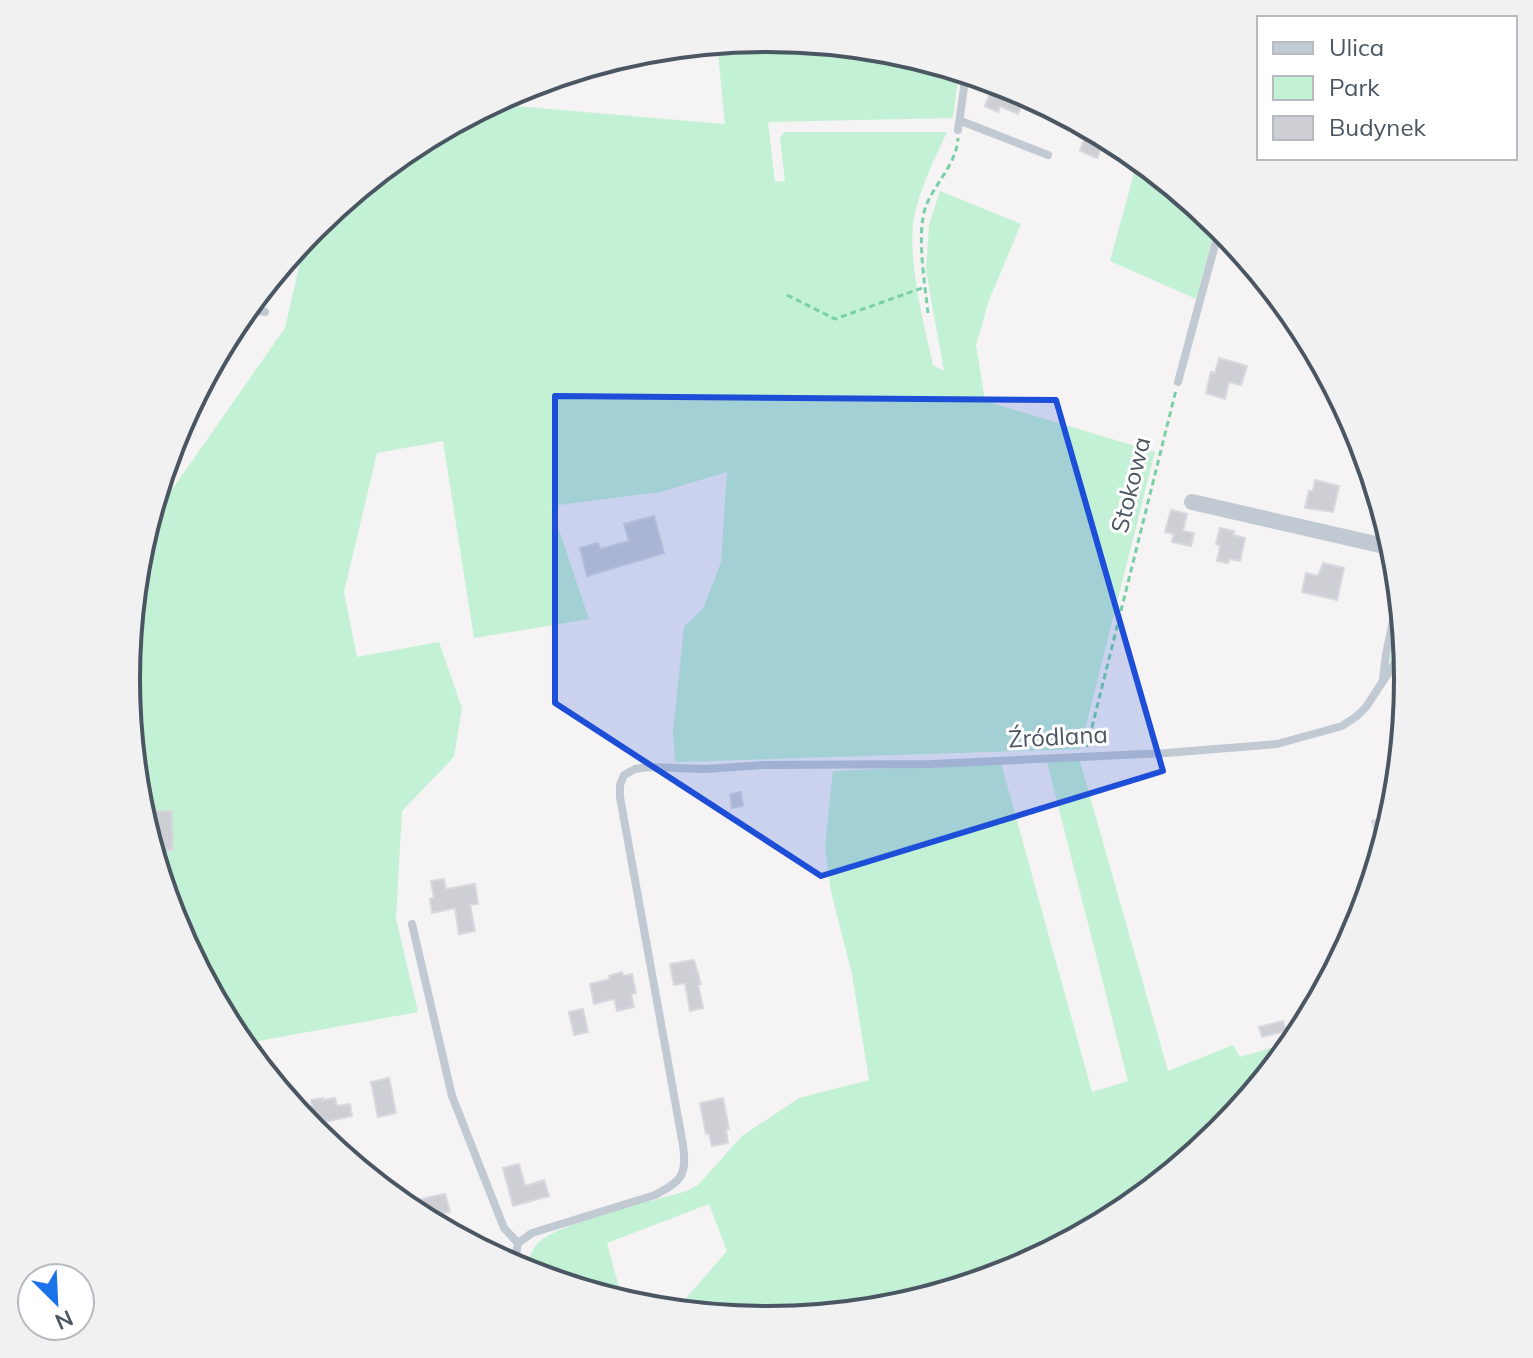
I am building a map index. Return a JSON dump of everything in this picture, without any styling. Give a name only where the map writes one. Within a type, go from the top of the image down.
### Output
[{"type":"street","points":[[1192,502],[1378,545]]},
{"type":"lane","points":[[965,84],[960,126],[1048,155]]},
{"type":"lane","points":[[1178,382],[1216,242]]},
{"type":"lane","points":[[259,311],[265,312]]},
{"type":"lane","points":[[1383,679],[1392,633]]},
{"type":"lane","name":"Źródlana","points":[[518,1243],[544,1229],[655,1195],[673,1186],[683,1175],[683,1145],[620,797],[624,775],[635,769],[932,764],[1166,753],[1277,744],[1342,726],[1366,707],[1393,664]]},
{"type":"lane","points":[[412,924],[452,1096],[504,1228],[518,1243],[516,1253]]},
{"type":"path","points":[[928,313],[922,270],[925,209],[957,150],[960,126]]},
{"type":"path","points":[[787,295],[835,319],[925,287]]},
{"type":"path","name":"Stokowa","points":[[1085,755],[1178,382]]},
{"type":"highlighted area","points":[[555,396],[1056,400],[1163,771],[821,876],[555,703]]},
{"type":"green space","points":[[808,53],[848,57],[958,82],[953,118],[768,122],[775,182],[785,181],[780,138],[784,132],[947,132],[920,196],[912,235],[918,292],[933,365],[944,371],[926,271],[929,225],[940,191],[1021,224],[989,300],[976,345],[985,401],[1155,452],[1080,749],[675,762],[673,732],[684,627],[704,607],[721,562],[727,472],[660,492],[551,506],[589,619],[474,638],[443,441],[377,453],[344,592],[357,657],[439,642],[462,708],[454,757],[402,811],[396,919],[418,1012],[255,1041],[224,992],[187,919],[161,841],[145,761],[141,720],[141,638],[152,557],[167,497],[285,328],[301,260],[353,208],[418,158],[431,150],[433,152],[453,136],[513,106],[725,124],[718,54]]},
{"type":"green space","points":[[1134,172],[1212,238],[1196,299],[1110,261]]},
{"type":"green space","points":[[1079,758],[1168,1071],[1233,1045],[1240,1057],[1274,1047],[1210,1122],[1148,1176],[1080,1222],[968,1273],[889,1294],[808,1305],[725,1305],[684,1301],[727,1251],[709,1204],[607,1243],[619,1288],[530,1259],[537,1244],[564,1228],[698,1185],[742,1136],[799,1098],[869,1080],[852,974],[831,892],[825,846],[833,771],[1001,763],[1092,1092],[1128,1081],[1047,762]]},
{"type":"building","points":[[990,94],[1021,107],[1018,114],[1000,106],[998,112],[985,106]]},
{"type":"building","points":[[1081,136],[1101,149],[1097,158],[1080,151],[1084,139]]},
{"type":"building","points":[[1219,358],[1247,366],[1241,385],[1229,382],[1225,399],[1206,393],[1211,372],[1215,373]]},
{"type":"building","points":[[1315,480],[1339,486],[1333,512],[1305,508]]},
{"type":"building","points":[[1171,510],[1187,514],[1183,531],[1194,533],[1191,546],[1172,542],[1174,534],[1165,532]]},
{"type":"building","points":[[654,516],[664,553],[587,576],[580,548],[598,543],[600,549],[629,541],[624,524]]},
{"type":"building","points":[[1220,528],[1234,531],[1233,535],[1245,538],[1240,561],[1217,561],[1220,546],[1216,544]]},
{"type":"building","points":[[1323,563],[1344,568],[1337,600],[1302,592],[1306,573],[1318,576]]},
{"type":"building","points":[[741,792],[743,806],[732,808],[730,794]]},
{"type":"building","points":[[154,811],[172,811],[173,850],[164,851]]},
{"type":"building","points":[[444,879],[446,889],[475,884],[478,904],[470,905],[475,931],[459,934],[455,908],[432,913],[430,899],[434,898],[431,881]]},
{"type":"building","points":[[694,960],[701,984],[698,984],[703,1008],[690,1011],[685,983],[674,985],[670,964]]},
{"type":"building","points":[[622,972],[623,976],[632,974],[636,993],[631,994],[634,1007],[617,1011],[614,999],[594,1004],[590,984]]},
{"type":"building","points":[[583,1009],[588,1032],[574,1035],[569,1012]]},
{"type":"building","points":[[1283,1021],[1286,1030],[1262,1037],[1259,1027]]},
{"type":"building","points":[[389,1078],[396,1113],[378,1117],[371,1082]]},
{"type":"building","points":[[335,1098],[337,1106],[350,1104],[352,1116],[323,1122],[313,1112],[311,1100]]},
{"type":"building","points":[[723,1098],[729,1129],[726,1130],[728,1143],[712,1146],[709,1133],[706,1134],[700,1103]]},
{"type":"building","points":[[519,1164],[525,1186],[544,1180],[549,1196],[513,1206],[503,1168]]},
{"type":"building","points":[[445,1194],[450,1212],[440,1214],[418,1200]]}]
